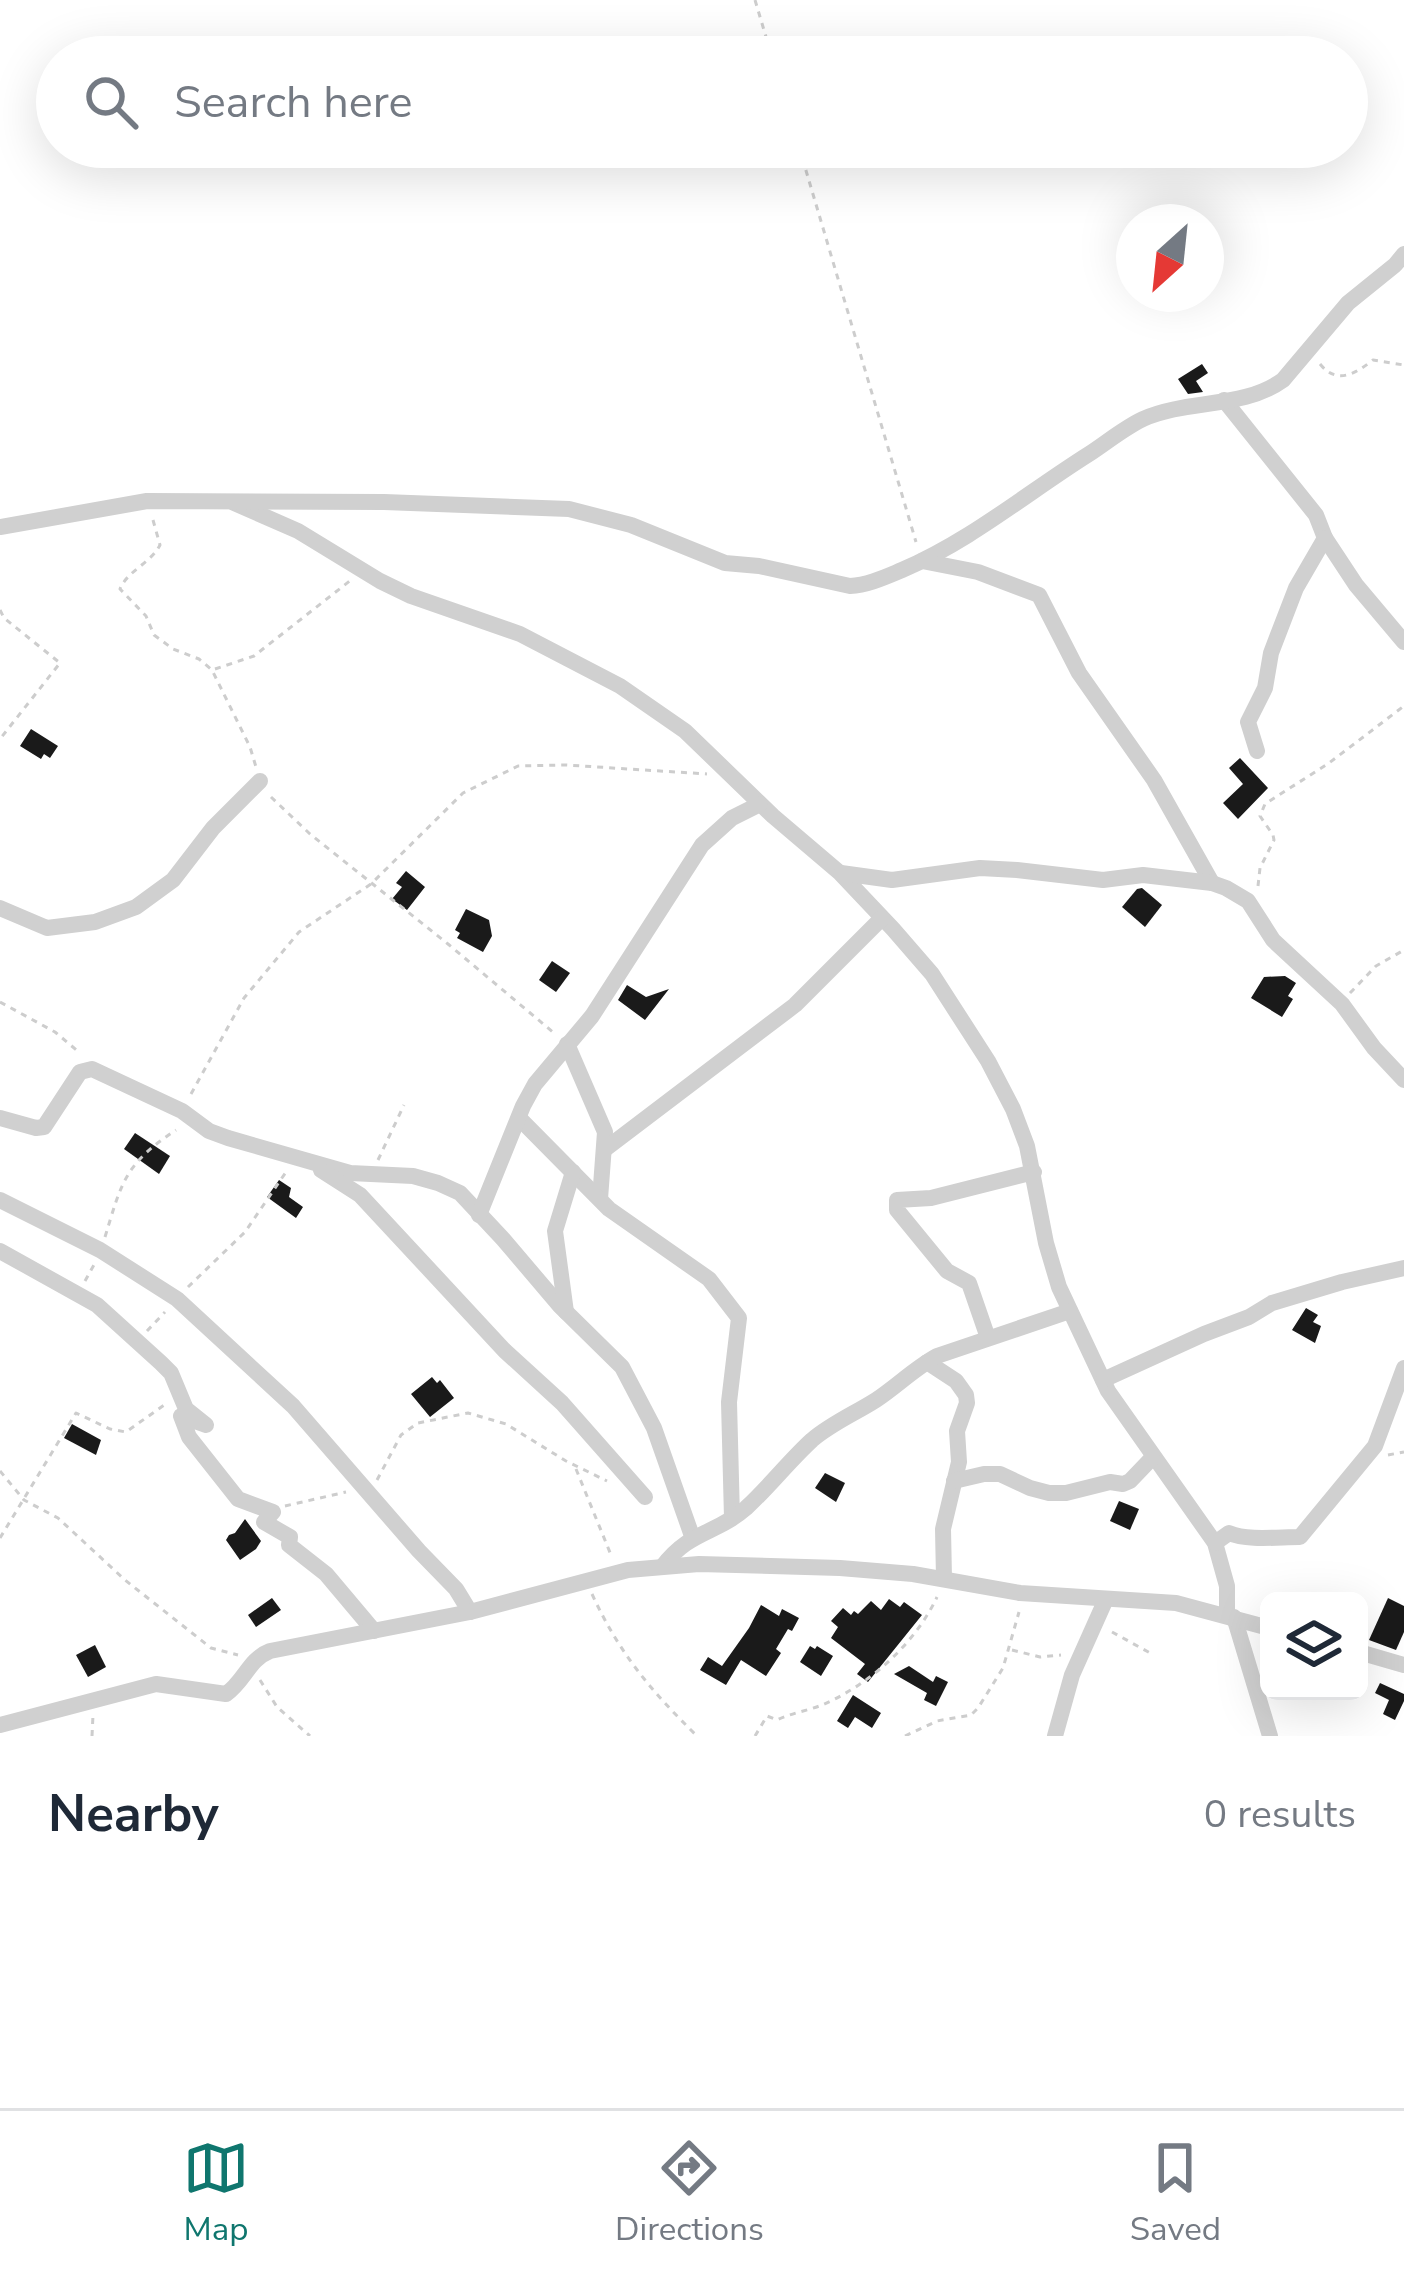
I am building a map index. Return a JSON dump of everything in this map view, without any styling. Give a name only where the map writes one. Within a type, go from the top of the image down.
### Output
[{"type":"street","points":[[0,527],[147,501],[405,502],[569,509],[631,525],[725,562],[862,585],[922,561],[974,532],[1143,419],[1270,390],[1348,303],[1404,254]]},
{"type":"street","points":[[1224,400],[1316,515],[1356,585],[1404,642]]},
{"type":"street","points":[[234,503],[298,531],[362,572],[411,596],[520,634],[620,686],[685,731],[840,873],[932,974],[1013,1109],[1034,1172],[1052,1267],[1103,1380],[1152,1458],[1215,1543],[1231,1616],[1270,1736]]},
{"type":"street","points":[[1257,752],[1248,722],[1265,688],[1271,653],[1296,588],[1325,538]]},
{"type":"street","points":[[922,561],[978,572],[1039,595],[1079,673],[1154,780],[1212,883]]},
{"type":"street","points":[[0,908],[47,928],[95,922],[136,907],[173,880],[213,828],[260,781]]},
{"type":"street","points":[[479,1215],[529,1094],[592,1016],[702,844],[732,818],[760,803]]},
{"type":"street","points":[[840,873],[892,880],[980,868],[1103,880],[1143,875],[1212,883],[1238,894],[1256,909],[1273,940],[1342,1004],[1404,1080]]},
{"type":"street","points":[[604,1150],[795,1005],[882,918]]},
{"type":"street","points":[[567,1044],[605,1132],[600,1199]]},
{"type":"street","points":[[0,1118],[35,1129],[44,1127],[80,1072],[92,1069],[228,1138],[350,1173],[413,1176],[460,1193],[566,1313],[622,1367],[654,1428],[692,1536]]},
{"type":"street","points":[[519,1118],[600,1199],[709,1279],[739,1318],[729,1402],[732,1518]]},
{"type":"street","points":[[299,1156],[361,1195],[505,1351],[562,1403],[644,1497]]},
{"type":"street","points":[[566,1313],[555,1231],[573,1172]]},
{"type":"street","points":[[988,1338],[969,1282],[946,1271],[898,1210],[897,1200],[931,1198],[1034,1172]]},
{"type":"street","points":[[0,1200],[100,1250],[177,1299],[293,1406],[456,1589],[470,1612]]},
{"type":"street","points":[[0,1251],[109,1315],[171,1373],[180,1399],[206,1424],[182,1416],[189,1437],[238,1498],[273,1512],[264,1522],[290,1537],[289,1545],[326,1574],[374,1631]]},
{"type":"street","points":[[1103,1380],[1272,1304],[1404,1268]]},
{"type":"street","points":[[662,1567],[692,1536],[749,1505],[826,1429],[927,1362],[1070,1311]]},
{"type":"street","points":[[927,1362],[956,1381],[968,1403],[957,1431],[959,1462],[944,1529],[944,1578]]},
{"type":"street","points":[[1215,1543],[1229,1533],[1242,1539],[1300,1537],[1375,1447],[1404,1368]]},
{"type":"street","points":[[954,1481],[1000,1474],[1049,1493],[1092,1489],[1130,1481],[1152,1458]]},
{"type":"street","points":[[0,1725],[156,1684],[226,1694],[255,1660],[270,1651],[470,1612],[619,1573],[699,1564],[840,1568],[944,1578],[1024,1593],[1176,1603],[1260,1625]]},
{"type":"street","points":[[1055,1736],[1072,1676],[1106,1599]]},
{"type":"street","points":[[1368,1655],[1404,1665]]},
{"type":"path","points":[[755,0],[766,36]]},
{"type":"path","points":[[805,168],[922,561]]},
{"type":"path","points":[[1306,351],[1334,376],[1348,376],[1373,360],[1404,365]]},
{"type":"path","points":[[147,501],[160,545],[120,589],[146,616],[154,635],[212,670],[250,747],[260,781],[273,800],[567,1044]]},
{"type":"path","points":[[212,670],[254,656],[362,572]]},
{"type":"path","points":[[0,610],[4,619],[60,663],[0,739]]},
{"type":"path","points":[[1256,909],[1260,868],[1274,840],[1259,815],[1262,808],[1404,706]]},
{"type":"path","points":[[76,1295],[100,1250],[125,1174],[187,1115],[244,998],[257,981],[299,932],[371,884],[463,793],[518,766],[733,776]]},
{"type":"path","points":[[1342,1004],[1376,966],[1402,952]]},
{"type":"path","points":[[0,1002],[70,1041],[92,1069]]},
{"type":"path","points":[[372,1172],[404,1105]]},
{"type":"path","points":[[137,1340],[245,1232],[299,1156]]},
{"type":"path","points":[[0,1538],[76,1413],[126,1432],[162,1405],[180,1399]]},
{"type":"path","points":[[273,1512],[363,1487],[379,1478],[400,1435],[418,1423],[468,1413],[506,1424],[613,1483]]},
{"type":"path","points":[[574,1465],[619,1573]]},
{"type":"path","points":[[0,1471],[24,1500],[58,1518],[125,1580],[212,1648],[255,1660],[258,1677],[277,1707],[310,1736]]},
{"type":"path","points":[[755,1736],[767,1716],[777,1720],[818,1707],[878,1671],[926,1617],[944,1578]]},
{"type":"path","points":[[587,1582],[626,1660],[698,1736]]},
{"type":"path","points":[[905,1736],[937,1721],[971,1715],[998,1679],[1024,1593]]},
{"type":"path","points":[[1094,1626],[1152,1654]]},
{"type":"path","points":[[1009,1650],[1040,1657],[1067,1653]]},
{"type":"building","points":[[1202,364],[1208,373],[1196,381],[1203,392],[1188,394],[1178,379]]},
{"type":"building","points":[[31,729],[58,746],[50,758],[44,754],[41,759],[20,746]]},
{"type":"building","points":[[1240,758],[1268,788],[1238,819],[1223,803],[1243,784],[1229,768]]},
{"type":"building","points":[[406,871],[425,887],[407,910],[392,899]]},
{"type":"building","points":[[1142,888],[1162,905],[1145,927],[1122,907]]},
{"type":"building","points":[[466,909],[489,920],[492,936],[483,952],[457,938],[460,933],[455,930]]},
{"type":"building","points":[[552,961],[570,973],[556,992],[539,980]]},
{"type":"building","points":[[1285,976],[1296,983],[1282,1017],[1251,998],[1264,977]]},
{"type":"building","points":[[627,985],[646,997],[669,989],[645,1020],[618,1000]]},
{"type":"building","points":[[135,1133],[170,1156],[159,1174],[124,1149]]},
{"type":"building","points":[[279,1180],[291,1188],[289,1197],[303,1207],[296,1218],[267,1197]]},
{"type":"building","points":[[1306,1308],[1318,1315],[1313,1322],[1321,1326],[1315,1343],[1292,1330]]},
{"type":"building","points":[[432,1377],[454,1398],[430,1417],[411,1394]]},
{"type":"building","points":[[72,1424],[101,1440],[96,1455],[64,1438]]},
{"type":"building","points":[[825,1473],[845,1483],[836,1502],[815,1488]]},
{"type":"building","points":[[1119,1501],[1139,1509],[1130,1530],[1110,1521]]},
{"type":"building","points":[[245,1519],[261,1541],[240,1560],[226,1540]]},
{"type":"building","points":[[272,1598],[281,1610],[256,1627],[248,1615]]},
{"type":"building","points":[[1388,1598],[1404,1606],[1404,1632],[1396,1650],[1369,1640]]},
{"type":"building","points":[[889,1599],[900,1607],[904,1602],[922,1615],[868,1682],[857,1674],[865,1664],[831,1638],[838,1627],[831,1621],[843,1608],[858,1614],[871,1601],[881,1610]]},
{"type":"building","points":[[761,1605],[779,1616],[782,1609],[799,1618],[776,1649],[781,1653],[766,1676],[741,1660],[726,1685],[700,1670],[708,1657],[722,1666]]},
{"type":"building","points":[[95,1645],[106,1667],[88,1677],[76,1655]]},
{"type":"building","points":[[810,1646],[833,1656],[821,1676],[800,1662]]},
{"type":"building","points":[[909,1666],[933,1682],[936,1676],[948,1682],[936,1706],[924,1700],[927,1693],[894,1674]]},
{"type":"building","points":[[1380,1683],[1404,1694],[1395,1720],[1383,1714],[1389,1700],[1375,1693]]},
{"type":"building","points":[[853,1695],[881,1713],[872,1728],[855,1717],[848,1728],[837,1721]]}]
